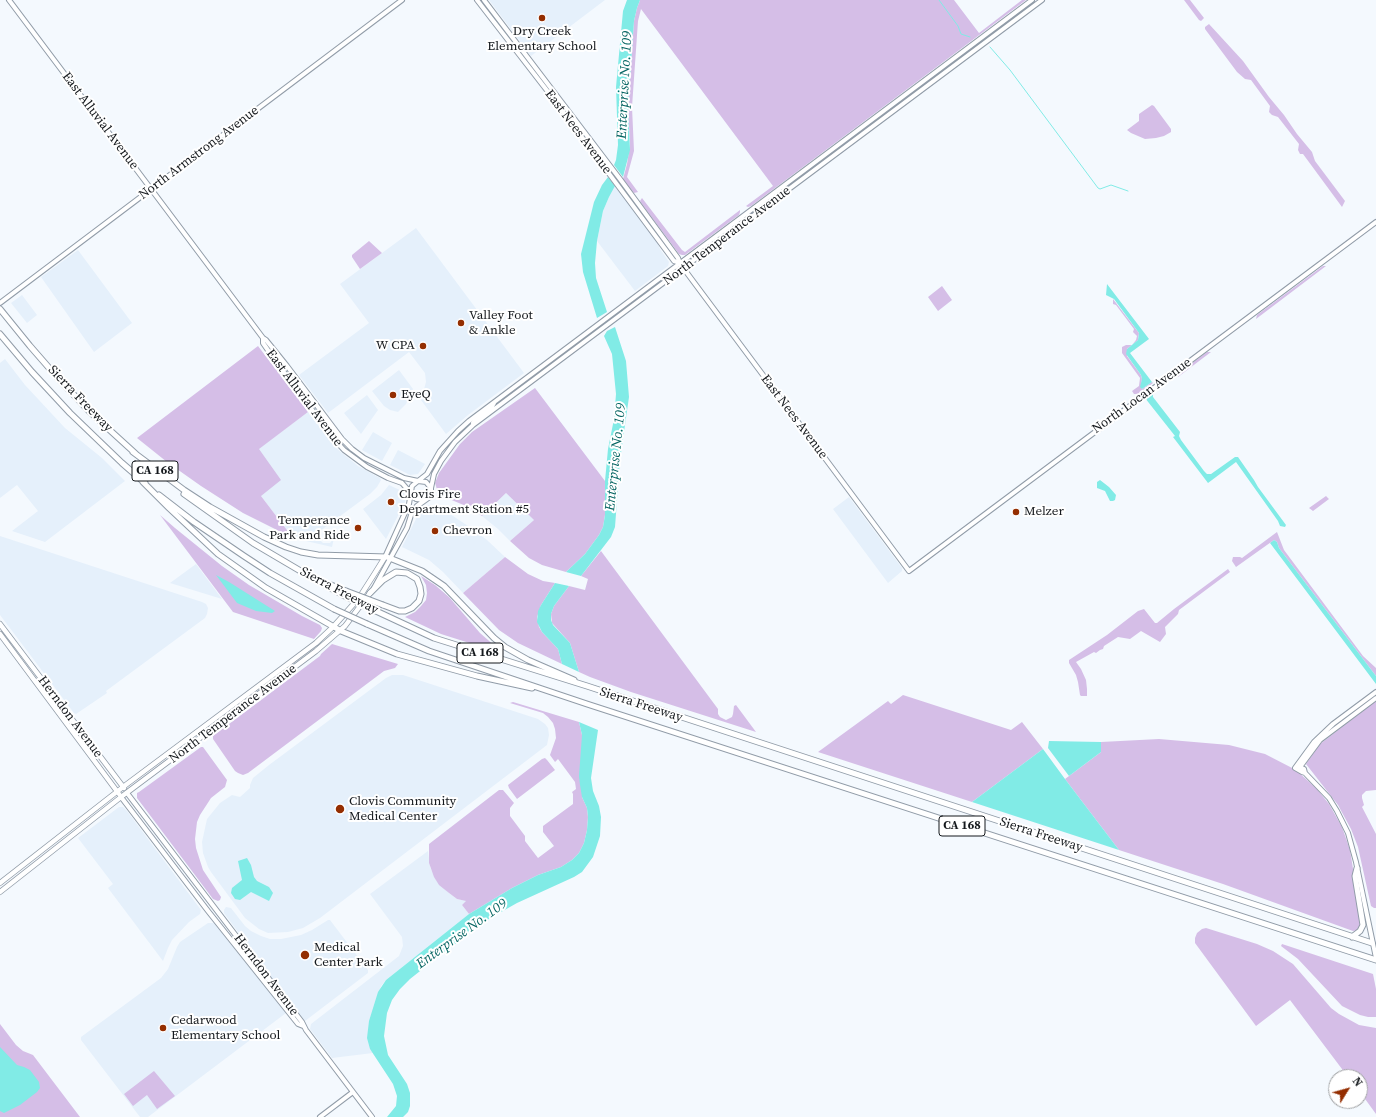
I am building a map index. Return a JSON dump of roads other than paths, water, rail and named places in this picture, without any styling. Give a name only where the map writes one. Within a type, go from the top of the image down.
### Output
[{"type":"highway","name":"Sierra Freeway","points":[[0,308],[57,377],[96,418],[175,488],[253,543],[309,576],[345,593],[376,611],[434,638],[587,686],[1374,943]]},
{"type":"highway","name":"Sierra Freeway","points":[[0,334],[65,408],[143,482],[194,522],[270,572],[334,609],[367,624],[437,653],[548,691],[1376,959]]},
{"type":"highway","points":[[133,452],[200,501],[264,537],[286,547],[301,552],[318,555],[391,558],[422,571],[444,586],[486,630],[505,647],[528,660],[587,686]]},
{"type":"highway","points":[[143,482],[218,554],[266,588],[333,627],[397,654],[476,676],[548,691]]},
{"type":"highway","points":[[345,593],[399,611],[405,611],[412,608],[419,601],[421,594],[417,579],[407,573],[396,572],[383,580],[370,593]]},
{"type":"highway","points":[[1352,937],[1360,931],[1363,925],[1355,876],[1357,868]]},
{"type":"main road","name":"East Alluvial Avenue","points":[[9,0],[263,338],[270,345],[338,435],[361,456],[404,478],[418,481]]},
{"type":"main road","name":"North Armstrong Avenue","points":[[0,303],[403,0]]},
{"type":"main road","name":"East Nees Avenue","points":[[477,0],[518,55],[552,97],[674,261],[680,263]]},
{"type":"main road","name":"East Nees Avenue","points":[[484,0],[620,179],[678,258],[683,268],[909,571]]},
{"type":"main road","name":"North Temperance Avenue","points":[[418,481],[428,472],[437,455],[458,431],[494,402],[1032,0]]},
{"type":"main road","name":"North Temperance Avenue","points":[[431,488],[434,474],[441,461],[455,442],[466,431],[1042,0]]},
{"type":"main road","points":[[493,21],[504,32],[520,53],[525,55]]},
{"type":"main road","points":[[518,55],[538,76],[542,77]]},
{"type":"main road","name":"North Locan Avenue","points":[[909,571],[1376,222]]},
{"type":"main road","name":"East Alluvial Avenue","points":[[263,338],[263,343],[274,359],[340,446],[348,454],[363,464],[388,478],[402,483],[410,492]]},
{"type":"main road","points":[[466,431],[492,407],[494,402]]},
{"type":"main road","points":[[418,481],[426,482],[431,488],[430,496],[425,500],[416,499],[410,492],[412,485],[418,481]]},
{"type":"main road","name":"North Temperance Avenue","points":[[0,883],[123,787],[304,652],[333,627],[366,587],[385,557],[409,504],[410,492]]},
{"type":"main road","name":"North Temperance Avenue","points":[[0,892],[121,797],[341,631],[358,611],[391,558],[407,528],[413,510],[425,500]]},
{"type":"main road","name":"Herndon Avenue","points":[[0,624],[302,1022],[303,1026]]},
{"type":"main road","points":[[0,629],[7,638],[11,639]]},
{"type":"main road","name":"Herndon Avenue","points":[[0,634],[117,792],[208,911],[298,1024],[303,1026]]},
{"type":"main road","points":[[7,643],[11,644],[26,664],[40,677]]},
{"type":"main road","points":[[1298,767],[1321,734],[1376,692]]},
{"type":"main road","points":[[1298,767],[1320,740],[1376,698]]},
{"type":"main road","points":[[1298,767],[1304,769],[1317,784],[1337,811],[1348,833],[1374,943],[1376,959]]},
{"type":"main road","points":[[303,1026],[372,1117]]},
{"type":"main road","points":[[320,1117],[353,1092]]},
{"type":"water","name":"Enterprise No. 109","points":[[627,0],[640,0],[634,21],[628,107],[630,150],[623,177],[614,165],[618,145],[616,87],[623,11]]},
{"type":"water","points":[[608,177],[615,186],[603,211],[597,241],[595,263],[596,278],[607,312],[597,318],[583,272],[581,254],[594,202],[602,185]]},
{"type":"water","points":[[1107,284],[1149,339],[1130,353],[1152,382],[1142,389],[1140,387],[1142,379],[1141,375],[1126,354],[1127,349],[1138,340],[1139,333],[1114,299],[1106,295]]},
{"type":"water","name":"Enterprise No. 109","points":[[615,327],[626,361],[629,397],[620,460],[615,527],[611,537],[581,576],[566,572],[585,554],[599,535],[603,527],[605,515],[605,481],[616,394],[612,354],[604,336],[607,331]]},
{"type":"water","points":[[1153,392],[1153,397],[1180,432],[1179,436],[1181,440],[1204,471],[1207,474],[1211,474],[1235,457],[1238,457],[1286,525],[1285,527],[1280,526],[1236,462],[1208,483],[1173,437],[1175,436],[1145,398]]},
{"type":"water","points":[[1100,480],[1116,495],[1115,500],[1110,501],[1105,491],[1097,488],[1097,482]]},
{"type":"water","points":[[1274,540],[1376,676],[1376,684],[1270,543]]},
{"type":"water","points":[[216,575],[275,611],[272,613],[256,611],[237,603]]},
{"type":"water","points":[[555,583],[569,586],[554,606],[551,614],[551,620],[553,625],[570,643],[579,672],[562,664],[558,649],[542,632],[537,622],[538,611]]},
{"type":"water","name":"Enterprise No. 109","points":[[579,722],[598,730],[591,778],[593,791],[599,806],[601,817],[600,836],[593,857],[582,872],[574,877],[517,903],[487,920],[410,979],[400,989],[392,1000],[387,1013],[384,1036],[388,1055],[407,1084],[410,1093],[410,1106],[408,1112],[403,1117],[387,1117],[396,1106],[397,1096],[393,1084],[370,1049],[367,1038],[369,1021],[378,992],[386,980],[469,914],[512,888],[538,875],[561,867],[572,860],[579,853],[584,843],[588,817],[587,808],[582,797],[579,776],[582,735]]},
{"type":"water","points":[[1049,741],[1101,742],[1101,752],[1069,776],[1048,748]]},
{"type":"water","points":[[1043,749],[1065,779],[1119,850],[972,802]]},
{"type":"water","points":[[247,858],[251,865],[254,877],[257,881],[269,887],[273,893],[269,901],[251,892],[240,900],[235,899],[231,893],[232,888],[242,880],[238,861]]},
{"type":"water","points":[[0,1047],[17,1065],[30,1070],[39,1082],[40,1088],[20,1105],[4,1113],[0,1111]]},
{"type":"waterway","points":[[939,0],[958,26],[961,34],[970,37]]},
{"type":"waterway","points":[[990,47],[1010,70],[1098,188],[1100,189],[1111,185],[1128,191]]},
{"type":"place","name":"Dry Creek Elementary School","points":[[542,18]]},
{"type":"place","name":"Valley Foot & Ankle","points":[[461,323]]},
{"type":"place","name":"W CPA","points":[[423,346]]},
{"type":"place","name":"EyeQ","points":[[393,395]]},
{"type":"place","name":"Clovis Fire Department Station #5","points":[[391,502]]},
{"type":"place","name":"Melzer","points":[[1016,512]]},
{"type":"place","name":"Temperance Park and Ride","points":[[358,528]]},
{"type":"place","name":"Chevron","points":[[435,531]]},
{"type":"place","name":"Clovis Community Medical Center","points":[[340,809]]},
{"type":"place","name":"Medical Center Park","points":[[305,955]]},
{"type":"place","name":"Cedarwood Elementary School","points":[[163,1028]]}]
